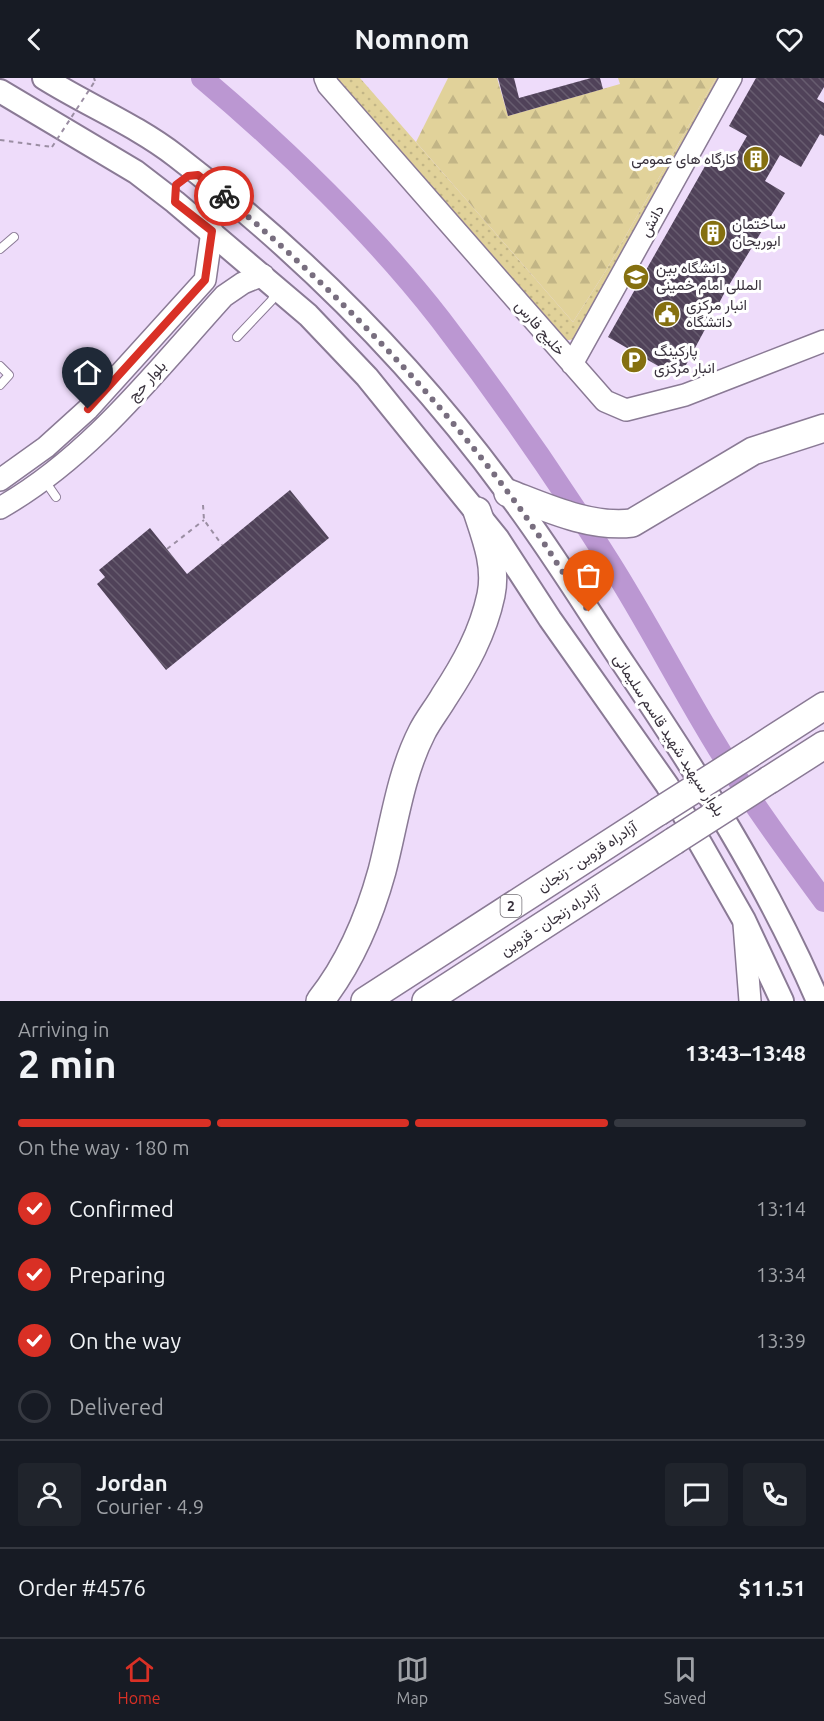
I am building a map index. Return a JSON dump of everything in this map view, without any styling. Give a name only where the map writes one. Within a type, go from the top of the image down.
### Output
[{"type":"highway","points":[[508,493],[549,509],[609,526],[632,523],[753,451],[824,428]]},
{"type":"highway","points":[[320,1001],[348,961],[367,916],[382,872],[407,769],[422,731],[468,660],[484,621],[491,593],[493,572],[489,545],[477,511]]},
{"type":"highway","name":"آزادراه قزوین - زنجان","points":[[365,1001],[824,706]]},
{"type":"highway","name":"آزادراه زنجان - قزوین","points":[[426,1001],[824,745]]},
{"type":"main road","name":"بلوار سپهبد شهید قاسم سلیمانی","points":[[53,81],[158,143],[198,175],[288,251],[360,320],[418,381],[508,493],[693,768],[794,944],[818,1001]]},
{"type":"main road","name":"بلوار سپهبد شهید قاسم سلیمانی","points":[[0,92],[136,172],[175,202],[269,280],[367,377],[477,511],[667,784],[744,920],[782,1001]]},
{"type":"main road","points":[[136,172],[149,165],[158,143]]},
{"type":"main road","points":[[175,202],[176,185],[181,179],[198,175]]},
{"type":"street","name":"خلیج فارس","points":[[325,78],[328,85],[605,401],[626,410],[685,395],[824,341]]},
{"type":"street","name":"دانش","points":[[572,364],[731,78]]},
{"type":"street","points":[[205,280],[212,231]]},
{"type":"street","points":[[205,280],[216,273],[223,274],[227,278],[224,296]]},
{"type":"street","name":"بلوار حج","points":[[0,480],[46,447],[88,409],[205,280]]},
{"type":"street","name":"بلوار حج","points":[[0,508],[50,488],[224,296],[243,283],[269,280]]},
{"type":"street","points":[[744,920],[750,1001]]},
{"type":"lane","points":[[0,249],[14,237]]},
{"type":"lane","points":[[237,338],[272,300],[276,292],[269,280]]},
{"type":"lane","points":[[0,366],[9,375],[0,385]]},
{"type":"path","points":[[0,140],[52,147],[94,79]]},
{"type":"path","points":[[203,505],[204,519],[222,545]]},
{"type":"path","points":[[167,549],[204,519]]},
{"type":"green space","points":[[335,78],[360,78],[573,322],[605,272],[716,78],[727,78],[583,338],[562,341]]},
{"type":"green space","points":[[448,78],[497,78],[508,116],[620,84],[618,78],[716,78],[605,272],[573,322],[416,142]]},
{"type":"building","points":[[498,78],[514,78],[519,98],[591,78],[600,78],[603,89],[508,116]]},
{"type":"building","points":[[756,78],[824,78],[824,87],[817,99],[824,103],[824,136],[820,134],[801,167],[780,155],[765,181],[785,193],[726,290],[679,378],[608,337],[713,152],[732,162],[747,136],[729,126]]},
{"type":"building","points":[[290,490],[329,538],[166,670],[97,584],[105,577],[99,570],[150,528],[187,574]]},
{"type":"waterway","points":[[202,78],[327,192],[414,287],[462,348],[528,439],[590,532],[725,759],[766,821],[824,901]]},
{"type":"way so far","points":[[224,196],[314,275],[418,381],[508,493],[589,612]]},
{"type":"place","name":"کارگاه های عمومی","points":[[756,159]]},
{"type":"place","name":"ساختمان ابوریحان","points":[[713,233]]},
{"type":"place","name":"دانشگاه بین المللی امام خمینی","points":[[636,277]]},
{"type":"place","name":"انبار مرکزی داتشگاه","points":[[667,314]]},
{"type":"place","name":"پارکینگ انبار مرکزی","points":[[634,360]]},
{"type":"route","points":[[88,409],[205,280],[212,231],[175,202],[176,185],[181,179],[198,175],[224,196]]}]
